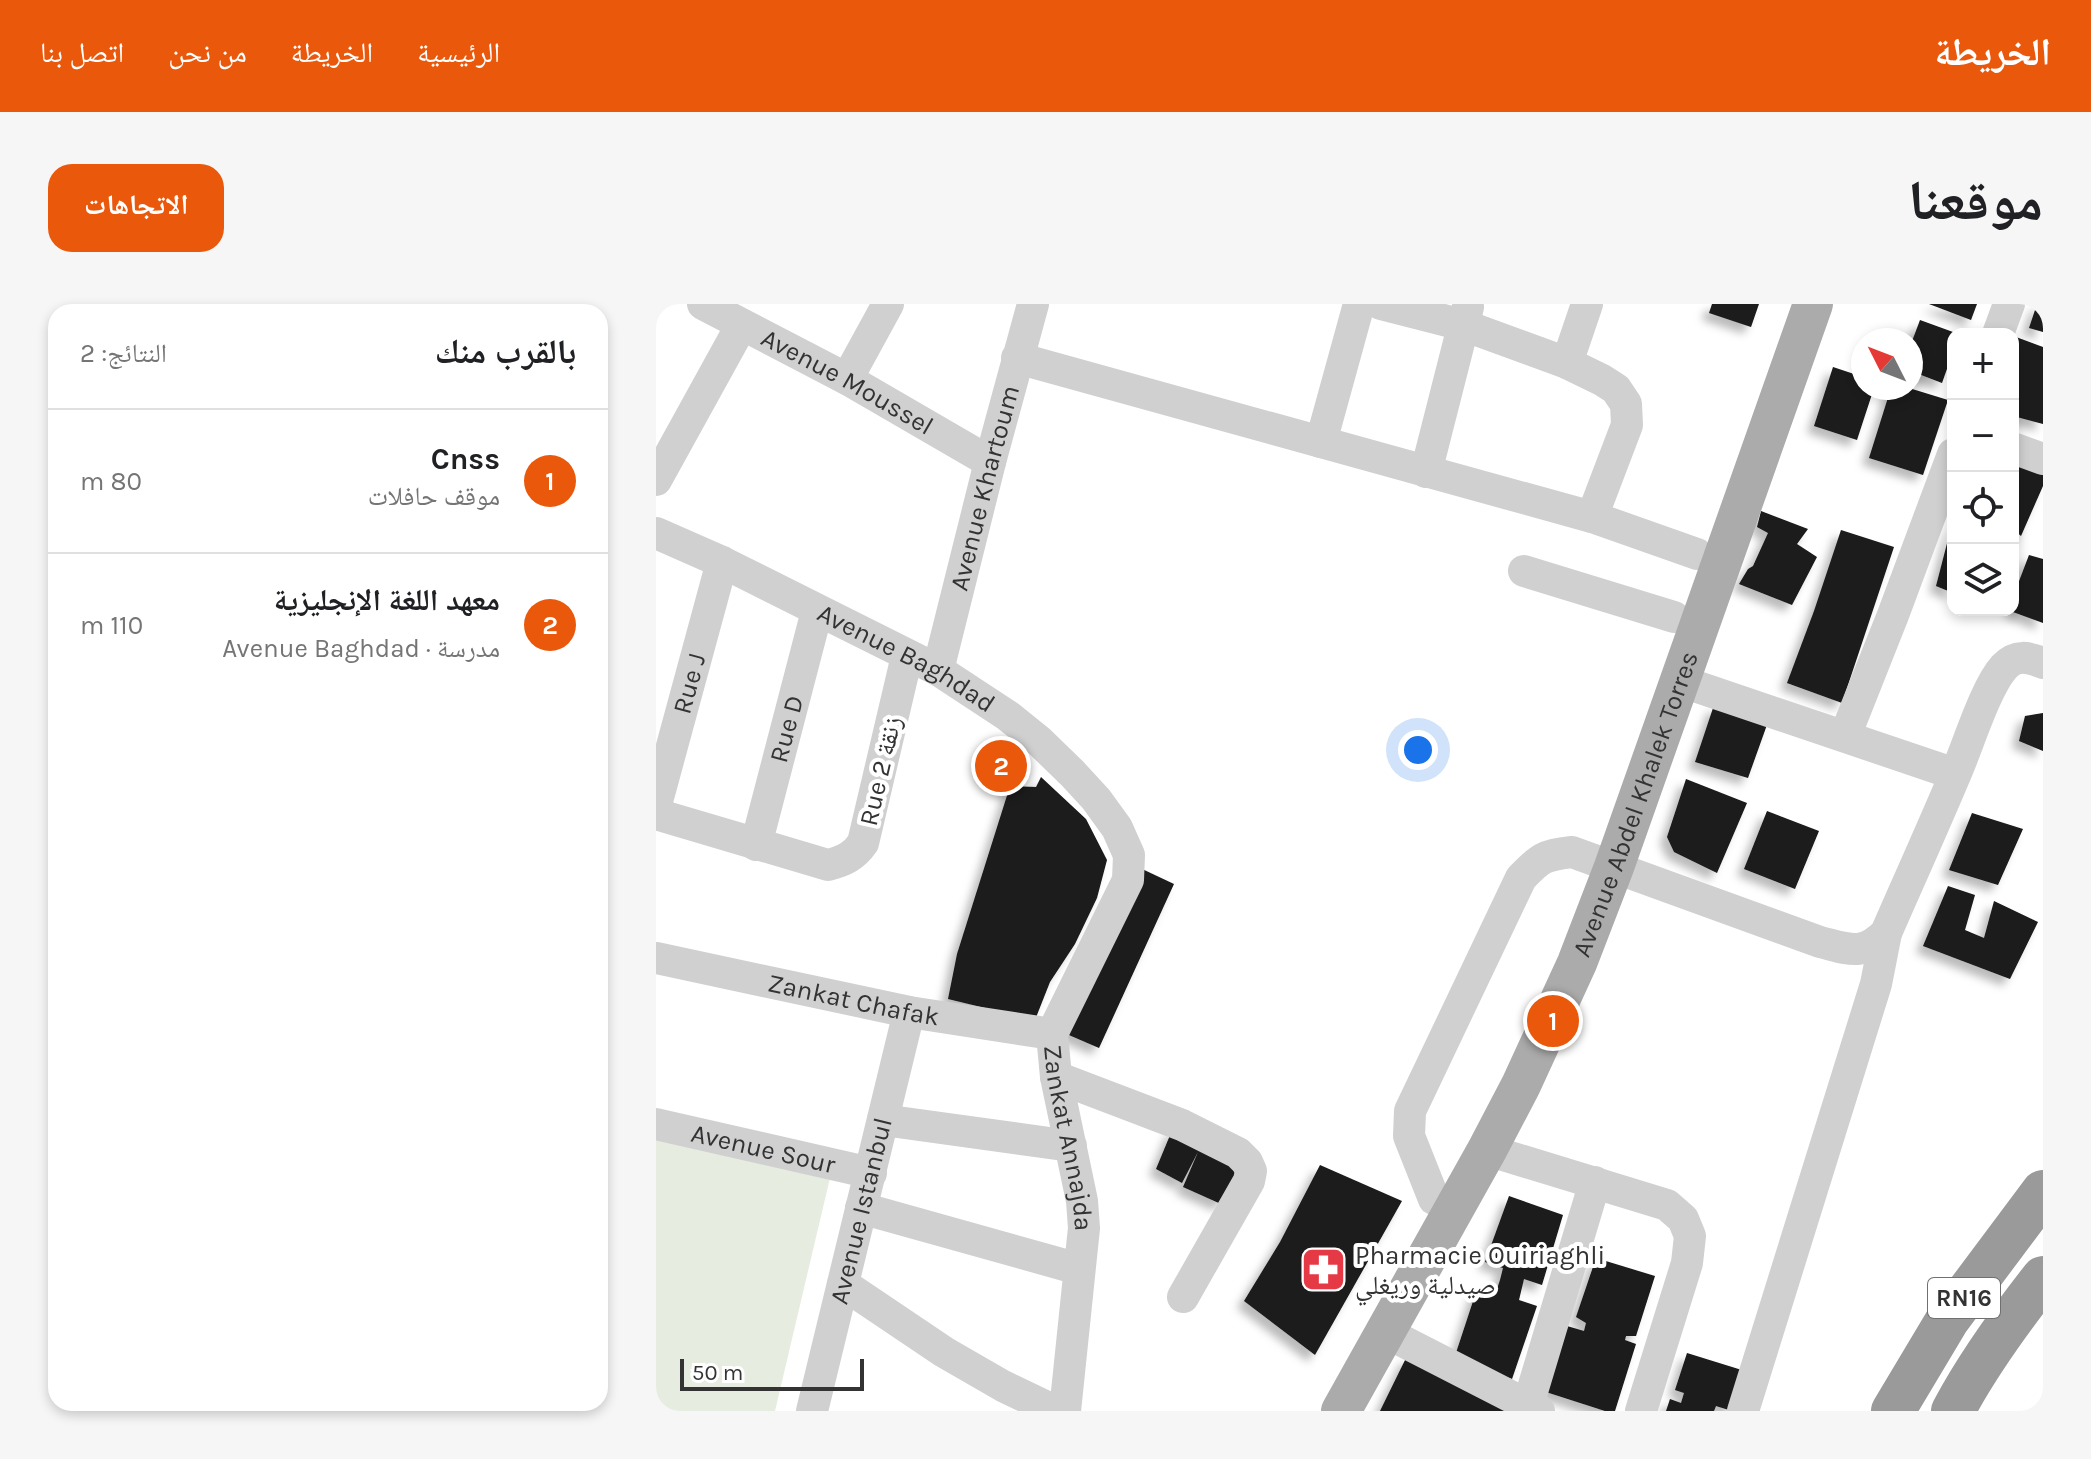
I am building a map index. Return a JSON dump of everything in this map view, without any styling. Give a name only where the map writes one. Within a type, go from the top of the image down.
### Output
[{"type":"highway","name":"RN16","points":[[1893,1411],[1948,1319],[2043,1192]]},
{"type":"highway","name":"RN16","points":[[1953,1411],[1973,1376],[2043,1278]]},
{"type":"main road","name":"Avenue Abdel Khalek Torres","points":[[1315,1411],[1444,1204],[1487,1150],[1521,1085],[1577,963],[1602,862],[1613,795],[1786,304]]},
{"type":"main road","name":"Avenue Abdel Khalek Torres","points":[[1341,1411],[1385,1332],[1522,1022],[1602,862],[1680,681],[1813,304]]},
{"type":"street","name":"Avenue Moussel","points":[[703,304],[847,379],[990,462]]},
{"type":"street","points":[[847,379],[888,304]]},
{"type":"street","name":"Avenue Khartoum","points":[[938,670],[1033,304]]},
{"type":"street","points":[[1321,442],[1359,304]]},
{"type":"street","points":[[1381,304],[1466,314],[1616,389],[1626,404],[1627,425],[1592,517]]},
{"type":"street","points":[[1567,363],[1587,304]]},
{"type":"street","points":[[2000,328],[2009,304]]},
{"type":"street","points":[[1426,472],[1466,314]]},
{"type":"street","points":[[656,480],[741,326]]},
{"type":"street","points":[[1017,358],[1592,517],[1697,554]]},
{"type":"street","points":[[2019,450],[2043,459]]},
{"type":"street","points":[[1845,736],[1947,470]]},
{"type":"street","name":"Avenue Baghdad","points":[[656,533],[722,562],[938,670],[1008,716],[1072,773],[1096,799],[1117,828],[1129,855],[1128,880]]},
{"type":"street","name":"Rue J","points":[[656,805],[722,562]]},
{"type":"street","points":[[1524,571],[1674,617]]},
{"type":"street","name":"Rue D","points":[[756,845],[817,611]]},
{"type":"street","name":"Rue 2 زنقة","points":[[756,845],[828,865],[856,853],[863,843],[907,656]]},
{"type":"street","points":[[1743,1411],[1876,984],[1886,933],[1994,680],[2005,665],[2015,659],[2026,657],[2043,663]]},
{"type":"street","points":[[1680,681],[1955,774]]},
{"type":"street","points":[[656,814],[756,845]]},
{"type":"street","points":[[1444,1204],[1409,1136],[1410,1111],[1521,878],[1548,855],[1572,852],[1820,942],[1854,950],[1867,948],[1886,933]]},
{"type":"street","name":"Zankat Annajda","points":[[1065,1411],[1084,1228],[1082,1201],[1056,1077],[1052,1034],[1128,880]]},
{"type":"street","name":"Zankat Chafak","points":[[656,958],[909,1012],[1052,1034]]},
{"type":"street","name":"Avenue Istanbul","points":[[812,1411],[909,1012]]},
{"type":"street","points":[[1056,1077],[1182,1125],[1238,1153],[1247,1162],[1251,1171],[1249,1181],[1183,1297]]},
{"type":"street","points":[[883,1120],[1071,1146]]},
{"type":"street","name":"Avenue Sour","points":[[656,1124],[871,1173]]},
{"type":"street","points":[[1487,1150],[1667,1205],[1683,1219],[1690,1236],[1687,1263],[1641,1411]]},
{"type":"street","points":[[1385,1332],[1534,1408],[1595,1182]]},
{"type":"street","points":[[861,1208],[1079,1269]]},
{"type":"street","points":[[843,1284],[944,1352],[1002,1399],[1055,1411]]},
{"type":"shaded area","points":[[656,1139],[830,1178],[775,1411],[656,1411]]},
{"type":"building","points":[[1712,304],[1759,304],[1751,327],[1709,313]]},
{"type":"building","points":[[1929,304],[1977,304],[1971,320]]},
{"type":"building","points":[[2037,304],[2043,304],[2043,332],[2029,328]]},
{"type":"building","points":[[1920,320],[1947,330],[1947,369],[1942,383],[1923,376],[1923,328],[1917,328]]},
{"type":"building","points":[[2019,338],[2043,347],[2043,424],[2019,418]]},
{"type":"building","points":[[1833,367],[1851,373],[1851,400],[1870,400],[1857,440],[1814,426]]},
{"type":"building","points":[[1923,392],[1947,400],[1923,475],[1869,458],[1887,400],[1923,400]]},
{"type":"building","points":[[2019,465],[2043,475],[2043,486],[2021,536]]},
{"type":"building","points":[[1761,511],[1808,529],[1797,544],[1817,557],[1792,605],[1739,584],[1753,566],[1768,533],[1757,527]]},
{"type":"building","points":[[1841,530],[1894,547],[1842,703],[1787,683]]},
{"type":"building","points":[[1947,543],[1947,591],[1936,586]]},
{"type":"building","points":[[2029,555],[2043,559],[2043,623],[2019,614],[2019,581]]},
{"type":"building","points":[[1714,705],[1768,722],[1748,778],[1695,762]]},
{"type":"building","points":[[2043,713],[2043,751],[2019,741],[2025,716]]},
{"type":"building","points":[[1041,777],[1086,819],[1107,860],[1097,898],[1075,944],[1050,982],[1035,1020],[948,999],[957,954],[1010,786],[1036,787]]},
{"type":"building","points":[[1686,779],[1747,803],[1717,873],[1674,852],[1667,837]]},
{"type":"building","points":[[1767,811],[1819,831],[1795,889],[1744,869]]},
{"type":"building","points":[[1972,813],[2023,829],[1998,885],[1949,870]]},
{"type":"building","points":[[1140,868],[1174,884],[1099,1048],[1062,1032]]},
{"type":"building","points":[[1948,886],[1975,895],[1965,930],[1984,938],[1994,901],[2038,922],[2010,979],[1923,946]]},
{"type":"building","points":[[1173,1128],[1243,1166],[1221,1204],[1183,1187],[1198,1152],[1182,1183],[1156,1169]]},
{"type":"building","points":[[1320,1165],[1402,1201],[1315,1355],[1244,1301],[1280,1242]]},
{"type":"building","points":[[1509,1196],[1563,1215],[1542,1285],[1524,1279],[1519,1300],[1537,1306],[1512,1379],[1454,1359],[1478,1286],[1496,1292],[1503,1268],[1485,1262]]},
{"type":"building","points":[[1596,1258],[1655,1276],[1636,1336],[1626,1336],[1625,1340],[1636,1344],[1615,1411],[1605,1411],[1546,1392],[1567,1326],[1584,1331],[1586,1323],[1576,1317]]},
{"type":"building","points":[[1687,1353],[1745,1371],[1732,1411],[1716,1406],[1714,1411],[1666,1411],[1670,1399],[1681,1403],[1684,1393],[1675,1390]]},
{"type":"building","points":[[1407,1356],[1510,1411],[1380,1411]]},
{"type":"place","name":"معهد اللغة الإنجليزية","points":[[1001,766]]},
{"type":"place","name":"Cnss","points":[[1553,1021]]},
{"type":"place","name":"Pharmacie Ouiriaghli صيدلية وريغلي","points":[[1324,1270]]}]
